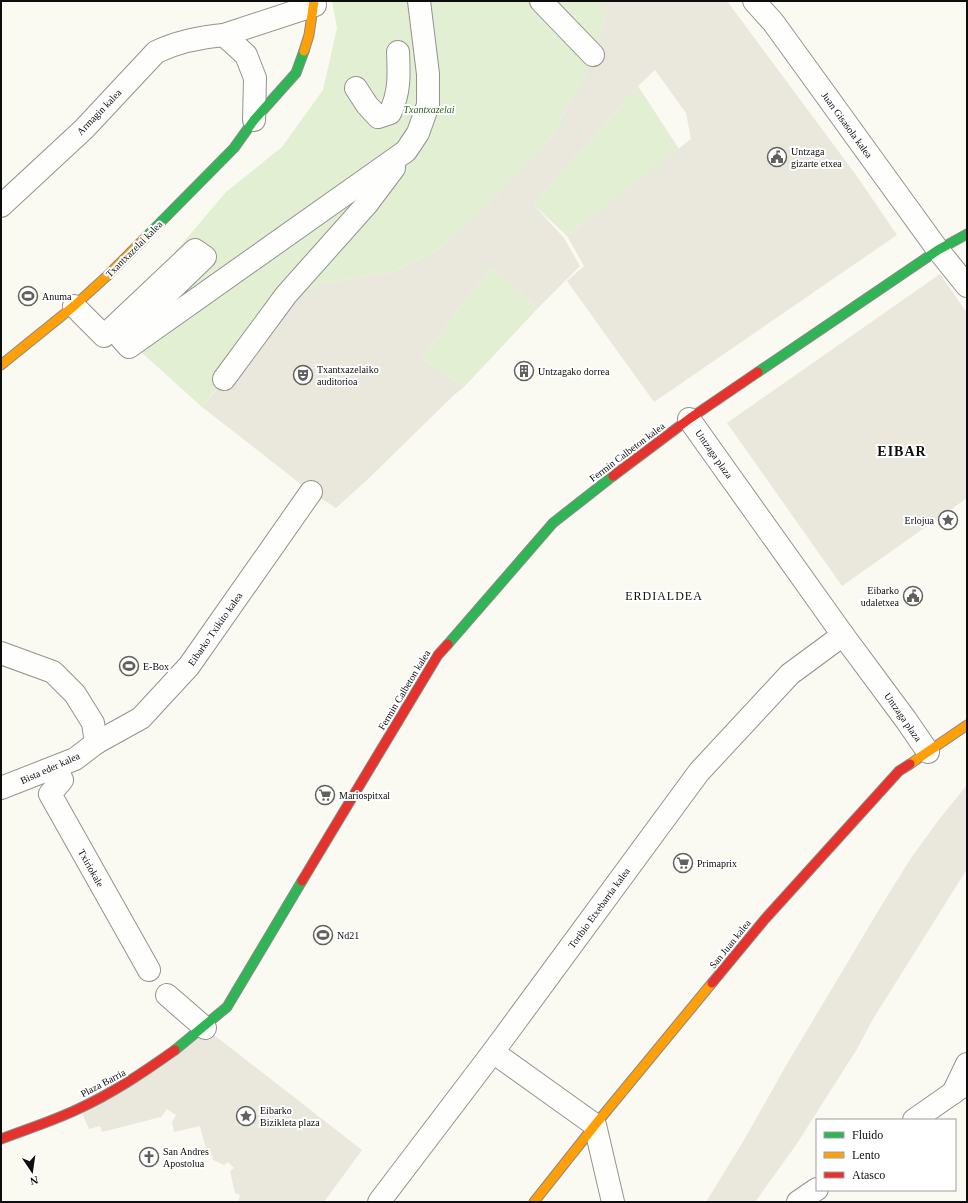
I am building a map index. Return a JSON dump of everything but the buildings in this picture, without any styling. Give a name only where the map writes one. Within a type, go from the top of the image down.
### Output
[{"type":"street","points":[[224,379],[286,295],[367,204],[418,133],[428,105],[428,74],[419,1]]},
{"type":"street","points":[[541,1],[593,55]]},
{"type":"street","name":"Juan Gisasola kalea","points":[[754,1],[772,22],[938,250]]},
{"type":"street","name":"Txantxazelai kalea","points":[[1,365],[74,306],[107,276],[234,148],[254,120],[296,73],[308,35],[314,3],[215,36]]},
{"type":"street","points":[[215,36],[246,55],[255,78],[254,120]]},
{"type":"street","name":"Armagin kalea","points":[[1,206],[84,129],[156,52],[168,46],[215,36]]},
{"type":"street","points":[[356,88],[367,105],[378,116],[390,113],[396,101],[399,79],[398,52]]},
{"type":"street","points":[[74,306],[104,336],[196,250],[205,257],[121,338],[129,347],[406,151]]},
{"type":"street","name":"Untzaga plaza","points":[[928,752],[690,419],[938,250],[967,234]]},
{"type":"street","points":[[938,250],[967,286]]},
{"type":"street","name":"Fermin Calbeton kalea","points":[[204,1028],[227,1007],[438,655],[553,523],[614,475],[690,419]]},
{"type":"street","name":"Eibarko Txikito kalea","points":[[96,743],[141,718],[189,666],[311,492]]},
{"type":"street","name":"Toribio Etxebarria kalea","points":[[379,1202],[493,1052],[699,772],[790,674],[843,635]]},
{"type":"street","points":[[1,653],[53,672],[75,694],[93,722],[96,743]]},
{"type":"street","name":"San Juan kalea","points":[[534,1202],[595,1125],[765,920],[899,771],[967,724]]},
{"type":"street","name":"Bista eder kalea","points":[[1,788],[75,759],[96,743]]},
{"type":"street","name":"Txiriokale","points":[[56,767],[62,780],[50,794],[149,970]]},
{"type":"street","points":[[167,995],[204,1028]]},
{"type":"street","name":"Plaza Barria","points":[[1,1139],[80,1108],[135,1078],[204,1028]]},
{"type":"street","points":[[493,1052],[595,1125],[613,1202]]},
{"type":"street","points":[[915,1119],[960,1088],[967,1064]]},
{"type":"street","points":[[798,1202],[816,1190]]},
{"type":"green space","name":"Txantxazelai","points":[[332,1],[595,1],[607,13],[591,63],[549,141],[491,200],[440,249],[396,271],[320,284],[224,379],[202,407],[109,323],[170,258],[226,192],[282,147],[323,90],[337,28]]},
{"type":"green space","points":[[638,86],[679,149],[567,236],[533,204]]},
{"type":"green space","points":[[491,267],[538,308],[464,387],[421,358]]},
{"type":"shaded area","points":[[595,1],[727,1],[856,175],[897,235],[654,402],[567,281],[584,266],[567,236],[691,139],[686,113],[655,70],[638,86],[533,204],[564,238],[580,266],[538,308],[491,267],[421,358],[464,387],[336,508],[311,492],[202,407],[286,305],[320,284],[396,271],[440,249],[549,141],[591,63],[607,13]]},
{"type":"shaded area","points":[[940,274],[967,313],[967,498],[842,586],[727,423]]},
{"type":"shaded area","points":[[967,785],[967,869],[873,1019],[857,1049],[796,1145],[755,1202],[706,1202],[911,858]]},
{"type":"shaded area","name":"Eibarko Bizikleta plaza","points":[[205,1028],[362,1150],[324,1202],[238,1202],[240,1195],[235,1193],[230,1171],[234,1168],[228,1162],[224,1165],[213,1160],[211,1152],[207,1153],[200,1126],[174,1132],[172,1122],[176,1115],[167,1109],[161,1117],[102,1132],[100,1126],[89,1129],[80,1108]]},
{"type":"traffic: fast","points":[[144,239],[234,148],[254,120],[296,73],[304,51]]},
{"type":"traffic: fast","points":[[758,372],[938,250],[967,234]]},
{"type":"traffic: fast","points":[[448,644],[553,523],[613,476]]},
{"type":"traffic: fast","points":[[175,1050],[227,1007],[302,881]]},
{"type":"traffic: slow","points":[[304,51],[309,35],[314,1]]},
{"type":"traffic: slow","points":[[1,365],[74,306],[144,239]]},
{"type":"traffic: slow","points":[[910,764],[967,725]]},
{"type":"traffic: slow","points":[[534,1202],[595,1125],[712,983]]},
{"type":"traffic: jam","points":[[613,476],[689,419],[758,372]]},
{"type":"traffic: jam","points":[[302,881],[438,655],[448,644]]},
{"type":"traffic: jam","points":[[712,983],[765,919],[899,771],[910,764]]},
{"type":"traffic: jam","points":[[1,1139],[91,1103],[128,1082],[175,1050]]},
{"type":"place","name":"Untzaga gizarte etxea","points":[[777,157]]},
{"type":"place","name":"Anuma","points":[[28,296]]},
{"type":"place","name":"Untzagako dorrea","points":[[524,371]]},
{"type":"place","name":"Txantxazelaiko auditorioa","points":[[303,375]]},
{"type":"place","name":"Erlojua","points":[[948,520]]},
{"type":"place","name":"Eibarko udaletxea","points":[[913,596]]},
{"type":"place","name":"E-Box","points":[[129,666]]},
{"type":"place","name":"Mariospitxal","points":[[325,795]]},
{"type":"place","name":"Primaprix","points":[[683,863]]},
{"type":"place","name":"Nd21","points":[[323,935]]},
{"type":"place","name":"Eibarko Bizikleta plaza","points":[[246,1116]]},
{"type":"place","name":"San Andres Apostolua","points":[[149,1157]]},
{"type":"district","name":"EIBAR","points":[[902,451]]},
{"type":"district","name":"ERDIALDEA","points":[[664,596]]}]
